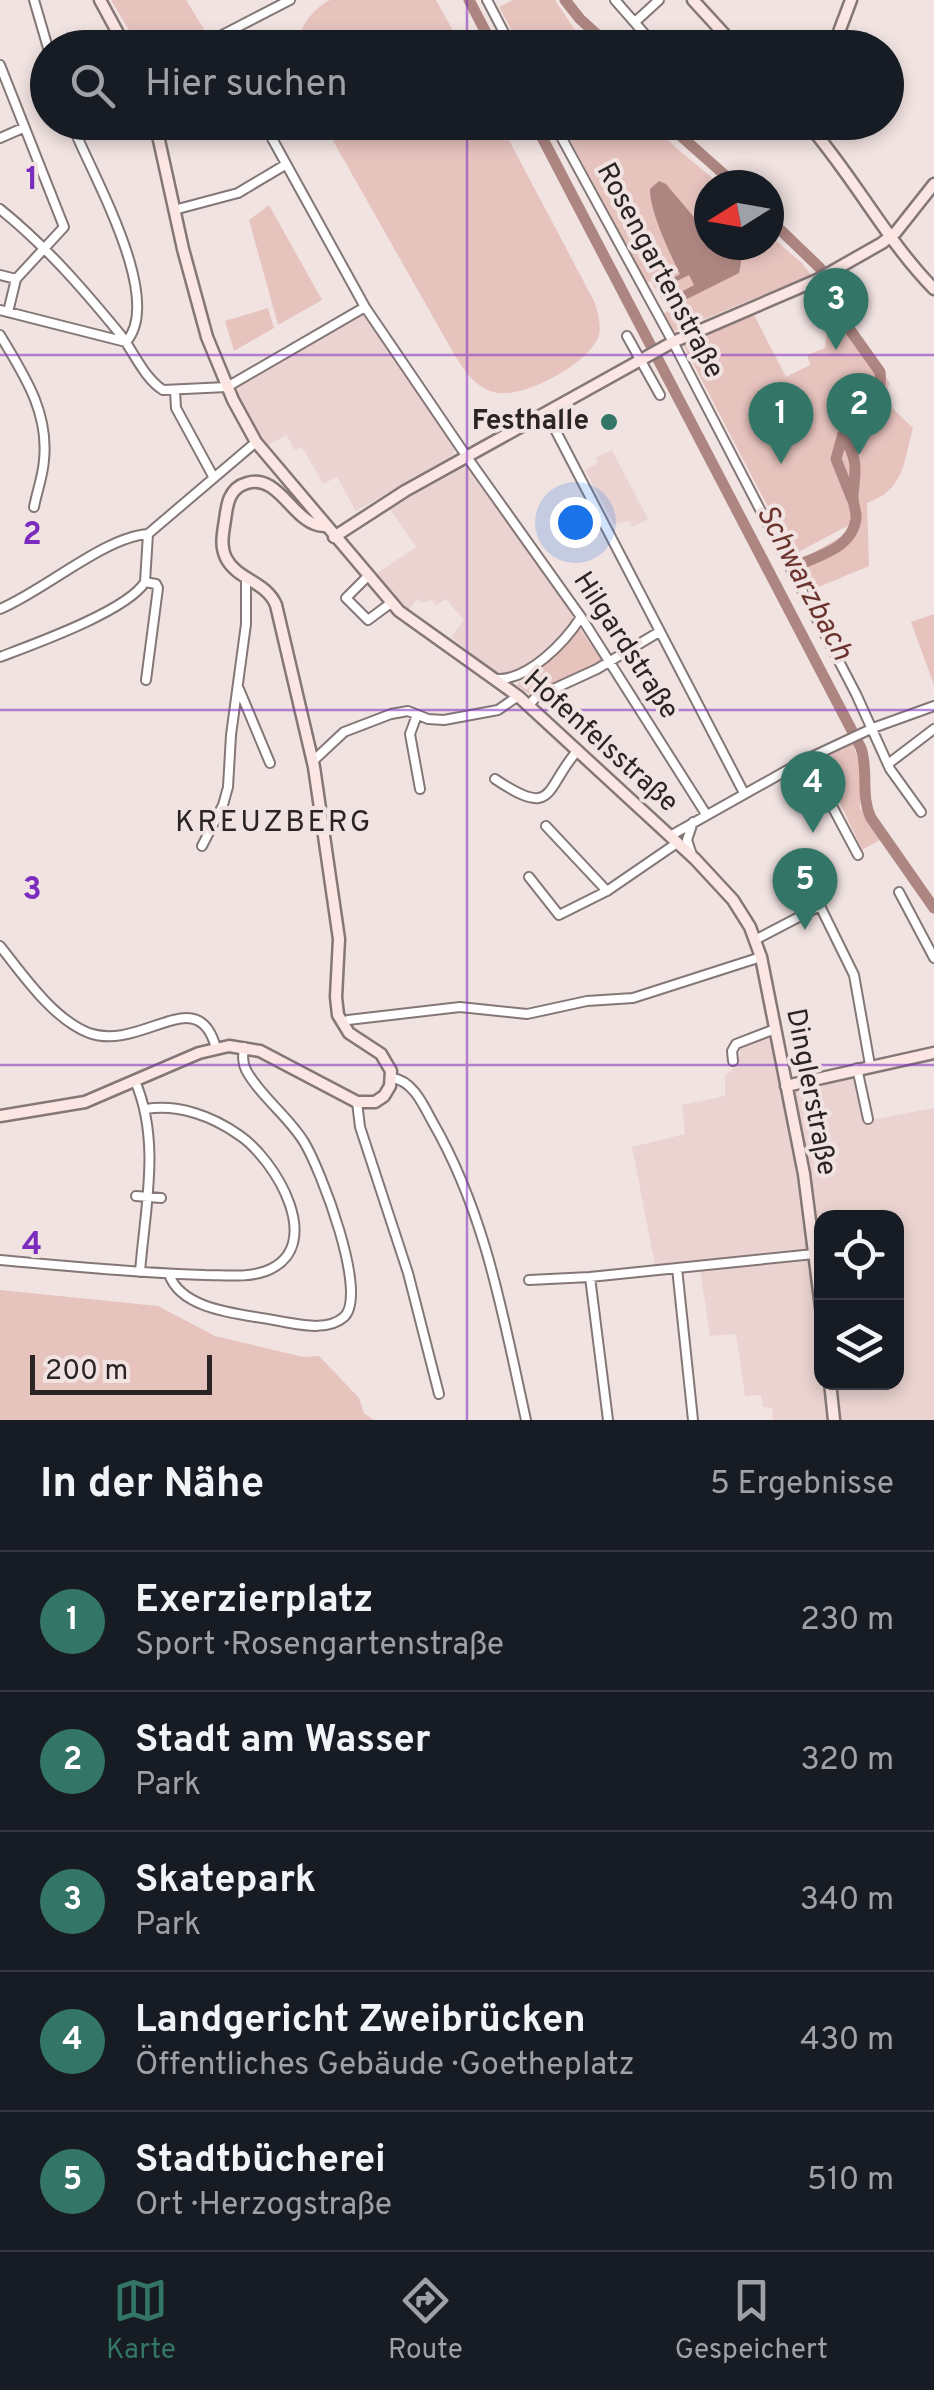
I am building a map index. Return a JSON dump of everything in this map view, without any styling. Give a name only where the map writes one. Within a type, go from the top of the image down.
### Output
[{"type":"main road","points":[[100,0],[116,30]]},
{"type":"main road","points":[[693,0],[719,30]]},
{"type":"main road","points":[[840,30],[851,0]]},
{"type":"main road","name":"Hofenfelsstraße","points":[[160,140],[200,316],[227,387],[256,442],[390,603],[518,696],[578,750],[695,859],[732,900],[756,940]]},
{"type":"main road","points":[[824,140],[891,237],[934,288]]},
{"type":"main road","points":[[334,537],[668,344],[825,276],[891,237],[934,184]]},
{"type":"main road","points":[[0,1116],[76,1104],[216,1048],[260,1051],[357,1102],[369,1103],[388,1091],[392,1078],[385,1059],[349,1034],[338,1015],[340,939],[313,761],[276,605],[268,591],[228,562],[223,542],[228,502],[239,486],[253,481],[267,484],[311,523],[325,526]]},
{"type":"main road","points":[[349,527],[351,556]]},
{"type":"main road","name":"Dinglerstraße","points":[[756,940],[804,1174],[814,1254]]},
{"type":"main road","points":[[786,1086],[864,1066],[934,1054]]},
{"type":"main road","points":[[831,1390],[834,1420]]},
{"type":"street","points":[[34,0],[43,30]]},
{"type":"street","points":[[230,30],[290,0]]},
{"type":"street","points":[[486,0],[502,30]]},
{"type":"street","points":[[615,0],[642,30]]},
{"type":"street","points":[[635,22],[659,0]]},
{"type":"street","points":[[0,66],[64,227],[16,279],[4,311],[126,342]]},
{"type":"street","points":[[0,138],[23,128]]},
{"type":"street","points":[[79,140],[124,241],[136,300],[134,328],[126,342]]},
{"type":"street","name":"Hilgardstraße","points":[[273,140],[366,307],[467,458],[581,617],[706,814]]},
{"type":"street","name":"Rosengartenstraße","points":[[561,140],[873,728],[888,764],[921,812]]},
{"type":"street","points":[[174,210],[238,192],[286,165]]},
{"type":"street","points":[[0,208],[45,248],[126,342],[155,385],[175,391],[227,387],[366,307]]},
{"type":"street","points":[[0,275],[16,279]]},
{"type":"street","points":[[0,335],[31,388],[43,426],[44,462],[34,507]]},
{"type":"street","points":[[627,336],[660,395]]},
{"type":"street","points":[[175,391],[176,408],[214,478]]},
{"type":"street","points":[[546,414],[744,793]]},
{"type":"street","points":[[0,609],[133,536],[148,534],[256,442]]},
{"type":"street","points":[[0,657],[101,614],[138,591],[145,582],[148,534]]},
{"type":"street","points":[[202,846],[228,787],[246,624],[246,577]]},
{"type":"street","points":[[367,577],[346,598],[368,620],[390,603]]},
{"type":"street","points":[[145,582],[158,588],[146,680]]},
{"type":"street","points":[[496,679],[505,680],[527,671],[581,617]]},
{"type":"street","points":[[528,705],[659,632]]},
{"type":"street","points":[[238,685],[270,763]]},
{"type":"street","points":[[313,761],[352,728],[398,712],[444,720],[489,712],[518,696]]},
{"type":"street","points":[[529,877],[559,915],[607,891],[692,822],[806,758],[934,706]]},
{"type":"street","points":[[417,715],[410,726],[410,741],[420,789]]},
{"type":"street","points":[[888,764],[934,729]]},
{"type":"street","points":[[494,779],[526,798],[545,796],[554,789],[578,750]]},
{"type":"street","points":[[806,758],[858,855]]},
{"type":"street","points":[[692,822],[687,840],[695,859]]},
{"type":"street","points":[[546,826],[607,891]]},
{"type":"street","points":[[899,892],[934,958]]},
{"type":"street","points":[[756,940],[820,906],[854,975],[868,1119]]},
{"type":"street","points":[[0,946],[59,1012],[80,1028],[117,1038],[174,1019],[193,1017],[205,1023],[216,1048]]},
{"type":"street","points":[[348,1020],[450,1008],[527,1014],[587,1000],[633,998],[762,957]]},
{"type":"street","points":[[734,1061],[732,1051],[736,1044],[775,1028]]},
{"type":"street","points":[[169,1274],[178,1293],[194,1302],[294,1324],[330,1324],[344,1316],[350,1306],[348,1268],[322,1181],[300,1136],[246,1069],[244,1047]]},
{"type":"street","points":[[392,1078],[403,1080],[418,1097],[466,1186],[489,1254],[526,1420]]},
{"type":"street","points":[[135,1080],[146,1109],[150,1138],[140,1272]]},
{"type":"street","points":[[357,1102],[360,1127],[403,1257],[439,1394]]},
{"type":"street","points":[[0,1260],[237,1276],[265,1272],[286,1257],[294,1240],[291,1208],[272,1168],[240,1135],[184,1110],[146,1109]]},
{"type":"street","points":[[136,1196],[160,1198]]},
{"type":"street","points":[[528,1280],[814,1254]]},
{"type":"street","points":[[677,1268],[693,1420]]},
{"type":"street","points":[[590,1277],[608,1420]]},
{"type":"shaded area","points":[[111,0],[186,0],[205,30],[129,30]]},
{"type":"shaded area","points":[[330,0],[436,0],[453,30],[302,30],[317,9]]},
{"type":"shaded area","points":[[513,0],[555,0],[575,30],[512,30],[499,7]]},
{"type":"shaded area","points":[[333,140],[509,140],[595,303],[599,335],[569,368],[537,385],[505,393],[493,392],[475,382],[454,354]]},
{"type":"shaded area","points":[[570,140],[669,140],[703,170],[694,170],[694,260],[784,260],[784,248],[811,275],[673,332],[663,314],[671,309],[651,281],[647,283]]},
{"type":"shaded area","points":[[659,181],[666,184],[694,217],[694,260],[741,260],[739,273],[679,303],[675,296],[681,293],[679,288],[683,291],[694,285],[689,275],[675,282],[673,278],[680,274],[661,232],[650,189]]},
{"type":"shaded area","points":[[269,205],[322,300],[278,325],[249,220]]},
{"type":"shaded area","points":[[829,281],[845,321],[890,383],[883,399],[913,428],[896,482],[867,503],[869,566],[809,591],[795,563],[846,534],[849,525],[793,555],[684,346],[753,313],[786,377],[810,365],[807,355],[825,348],[827,334],[809,294]]},
{"type":"shaded area","points":[[268,308],[274,328],[234,351],[225,321]]},
{"type":"shaded area","points":[[364,314],[455,449],[453,455],[356,511],[337,477],[323,484],[302,447],[295,450],[286,435],[267,446],[232,388]]},
{"type":"shaded area","points":[[612,450],[648,519],[632,527],[629,521],[614,524],[585,470],[598,463],[596,458]]},
{"type":"shaded area","points":[[467,467],[574,615],[570,629],[519,671],[507,676],[496,673],[451,637],[464,620],[446,599],[436,605],[432,600],[423,603],[417,599],[407,612],[373,576],[416,547],[390,509]]},
{"type":"shaded area","points":[[934,614],[934,685],[911,622]]},
{"type":"shaded area","points":[[580,629],[602,660],[533,697],[517,685]]},
{"type":"shaded area","points":[[853,744],[860,766],[860,808],[880,840],[862,850],[829,779],[824,781],[815,761]]},
{"type":"shaded area","points":[[772,1031],[783,1092],[855,1073],[865,1121],[934,1108],[934,1420],[773,1420],[772,1408],[763,1407],[761,1395],[745,1396],[736,1334],[710,1336],[699,1262],[655,1265],[632,1147],[685,1134],[682,1105],[725,1096],[725,1076],[738,1064],[742,1041]]},
{"type":"shaded area","points":[[0,1290],[158,1306],[215,1336],[303,1357],[319,1356],[359,1398],[364,1413],[374,1420],[0,1420]]},
{"type":"waterway","name":"Schwarzbach","points":[[469,0],[485,30]]},
{"type":"waterway","points":[[565,0],[592,30]]},
{"type":"waterway","name":"Schwarzbach","points":[[543,140],[861,748],[871,818],[934,908]]},
{"type":"waterway","points":[[685,140],[719,170]]},
{"type":"waterway","points":[[784,233],[820,268],[838,313],[880,372],[874,399],[843,434],[855,464],[853,528],[836,548],[803,563]]},
{"type":"waterway","points":[[843,434],[836,459],[852,499]]},
{"type":"place","name":"Skatepark","points":[[836,350]]},
{"type":"place","name":"Festhalle","points":[[609,422]]},
{"type":"place","name":"Stadt am Wasser","points":[[859,455]]},
{"type":"place","name":"Exerzierplatz","points":[[781,464]]},
{"type":"place","name":"Landgericht Zweibrücken","points":[[813,833]]},
{"type":"place","name":"Stadtbücherei","points":[[805,930]]},
{"type":"district","name":"KREUZBERG","points":[[274,823]]}]
